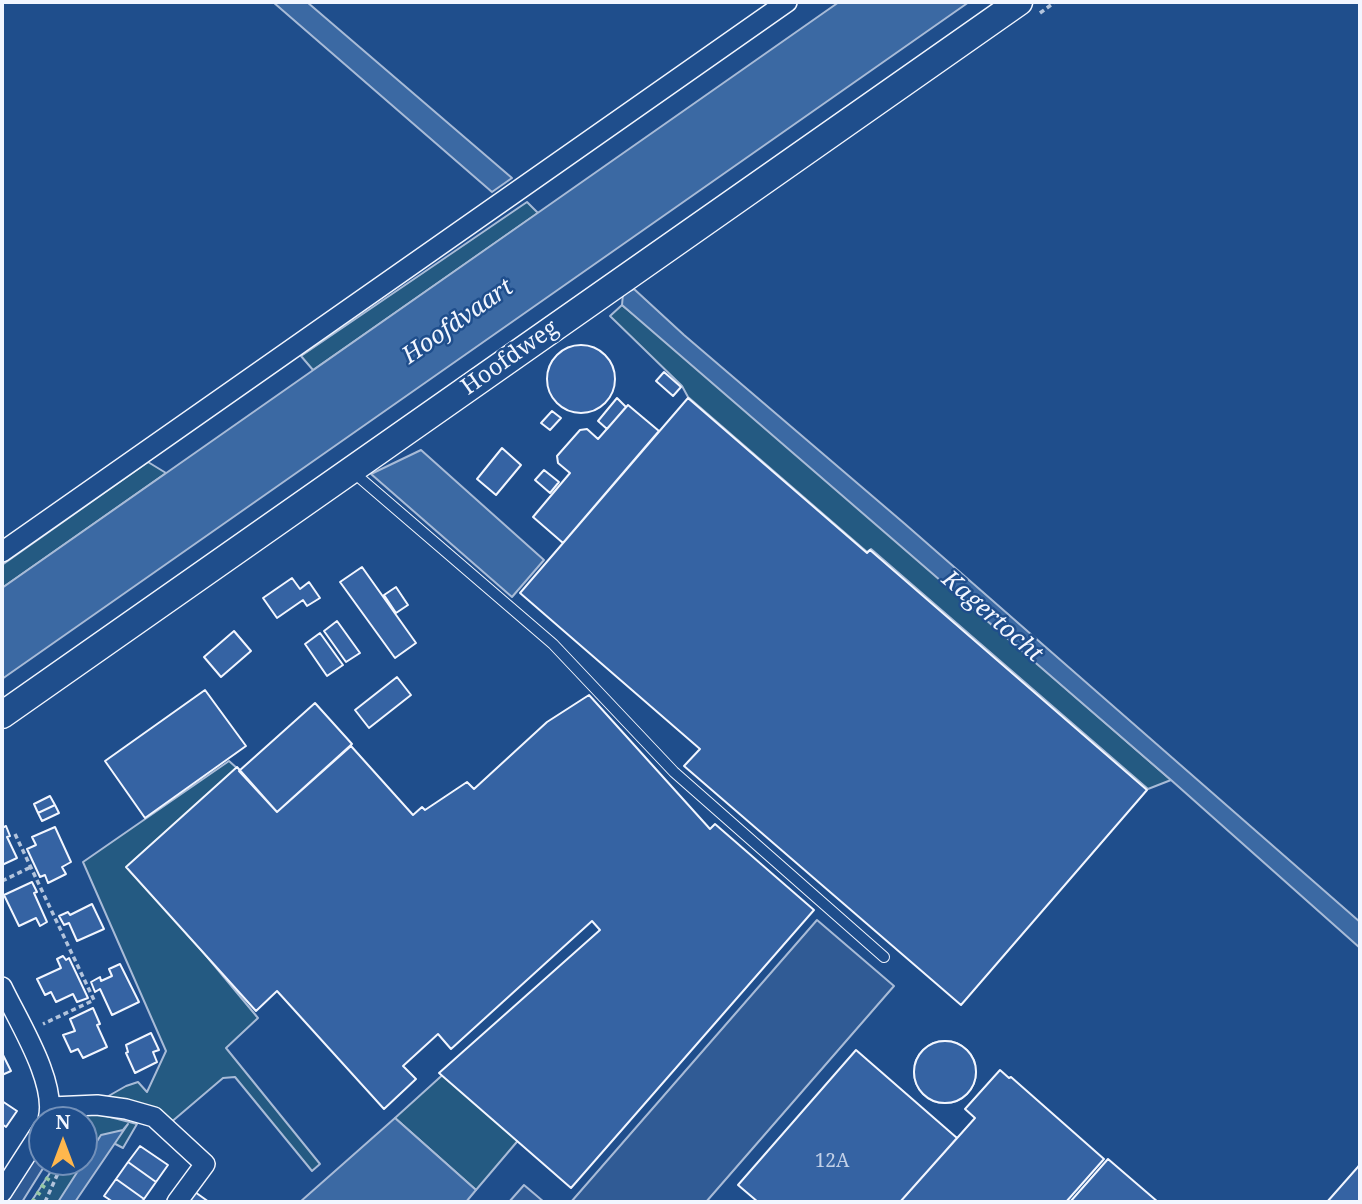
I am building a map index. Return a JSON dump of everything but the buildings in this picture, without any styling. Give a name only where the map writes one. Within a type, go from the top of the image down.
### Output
[{"type":"street","points":[[2,552],[787,2]]},
{"type":"street","name":"Hoofdweg","points":[[2,715],[1019,2]]},
{"type":"street","points":[[2,987],[44,1074],[49,1106]]},
{"type":"street","points":[[92,1106],[126,1109],[154,1117],[205,1164],[177,1202]]},
{"type":"street","points":[[3,1186],[28,1150]]},
{"type":"lane","points":[[350,470],[553,644],[674,772],[884,957]]},
{"type":"path","points":[[15,834],[94,1000],[34,1028]]},
{"type":"path","points":[[2,881],[31,867]]},
{"type":"path","points":[[45,1202],[57,1176]]},
{"type":"shaded area","points":[[527,202],[538,213],[313,370],[301,356]]},
{"type":"shaded area","points":[[622,305],[1171,780],[1148,789],[871,549],[867,552],[688,397],[682,386],[610,316]]},
{"type":"shaded area","points":[[148,462],[166,473],[2,588],[2,565]]},
{"type":"shaded area","points":[[229,761],[238,769],[130,864],[258,1018],[226,1048],[320,1164],[312,1171],[235,1077],[223,1078],[169,1124],[105,1098],[138,1082],[147,1092],[166,1051],[83,862]]},
{"type":"shaded area","points":[[817,920],[894,986],[706,1202],[571,1202]]},
{"type":"shaded area","points":[[448,1070],[521,1137],[476,1190],[395,1118]]},
{"type":"shaded area","points":[[98,1114],[137,1124],[123,1148],[104,1138],[98,1148]]},
{"type":"shaded area","points":[[28,1168],[28,1176],[38,1176],[22,1202],[7,1202]]},
{"type":"shaded area","points":[[48,1176],[80,1176],[64,1202],[31,1202]]},
{"type":"shaded area","points":[[524,1185],[544,1202],[509,1202]]},
{"type":"water","points":[[273,2],[307,2],[512,178],[492,192]]},
{"type":"water","name":"Hoofdvaart","points":[[839,2],[969,2],[2,679],[2,588]]},
{"type":"water","name":"Kagertocht","points":[[634,289],[1360,922],[1360,948],[1171,780],[622,305],[623,294]]},
{"type":"water","points":[[421,450],[544,560],[512,597],[371,474]]},
{"type":"water","points":[[945,1041],[967,1050],[976,1072],[967,1094],[945,1103],[923,1094],[914,1072],[923,1050]]},
{"type":"water","points":[[395,1118],[476,1190],[466,1202],[300,1202]]},
{"type":"water","points":[[128,1124],[98,1168],[98,1140],[101,1135],[123,1130]]},
{"type":"water","points":[[75,1176],[93,1176],[75,1202],[58,1202]]},
{"type":"hedge","points":[[33,1202],[49,1176]]}]
